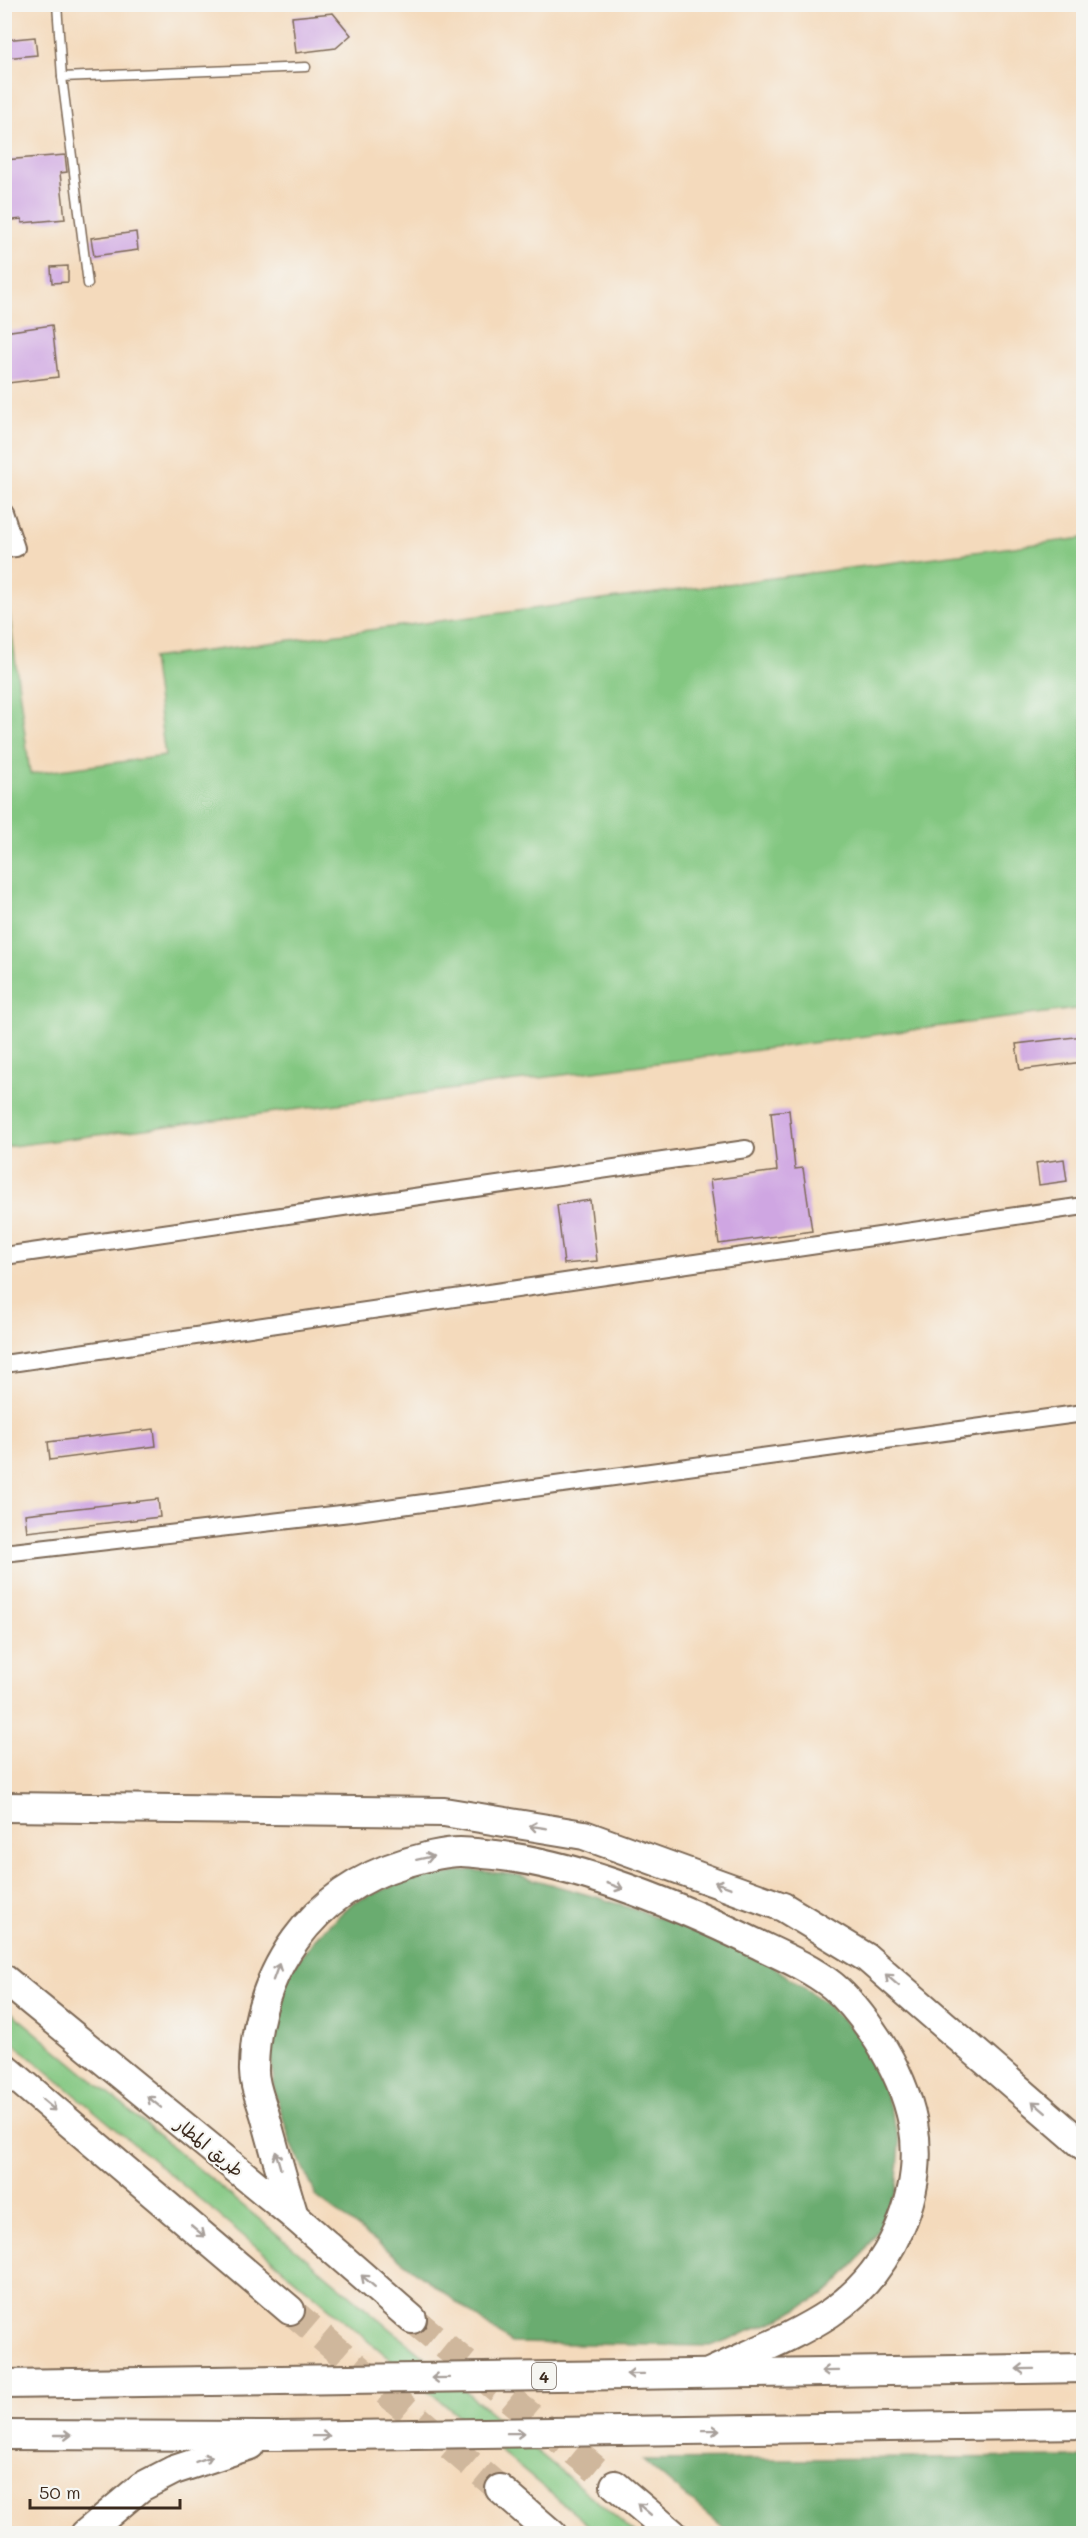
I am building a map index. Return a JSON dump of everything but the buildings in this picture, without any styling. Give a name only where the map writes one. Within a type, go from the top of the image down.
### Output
[{"type":"highway","points":[[4,1807],[444,1812],[584,1835],[783,1907],[867,1958],[1083,2146]]},
{"type":"highway","points":[[294,2216],[253,2072],[258,2023],[281,1959],[299,1932],[326,1906],[353,1885],[384,1869],[420,1858],[459,1851],[518,1858],[579,1873],[698,1916],[802,1966],[833,1986],[861,2014],[888,2055],[902,2085],[913,2125],[915,2163],[909,2203],[898,2233],[884,2258],[859,2287],[832,2312],[783,2339],[711,2372]]},
{"type":"highway","name":"طريق المطار","points":[[4,1979],[294,2216],[412,2319]]},
{"type":"highway","points":[[4,2067],[290,2310]]},
{"type":"highway","name":"4","points":[[4,2384],[288,2382],[711,2372],[1083,2368]]},
{"type":"highway","points":[[4,2435],[277,2436],[1083,2424]]},
{"type":"highway","points":[[85,2534],[141,2487],[158,2478],[211,2457],[277,2436]]},
{"type":"highway","points":[[615,2485],[673,2534]]},
{"type":"highway","points":[[500,2489],[552,2534]]},
{"type":"street","points":[[4,512],[16,548],[4,549]]},
{"type":"street","points":[[4,1256],[746,1149]]},
{"type":"street","points":[[4,1364],[1083,1206]]},
{"type":"street","points":[[4,1553],[350,1513],[1083,1413]]},
{"type":"lane","points":[[57,4],[62,77],[88,284]]},
{"type":"lane","points":[[62,77],[306,67]]},
{"type":"green space","points":[[1083,538],[1083,1008],[5,1147],[5,580],[30,774],[165,756],[152,658]]},
{"type":"green space","points":[[471,1870],[518,1875],[603,1899],[690,1928],[759,1957],[823,2001],[866,2043],[887,2098],[900,2143],[896,2192],[886,2217],[860,2258],[827,2293],[776,2321],[711,2346],[511,2343],[317,2197],[292,2145],[275,2094],[270,2046],[275,2005],[292,1968],[319,1934],[354,1902],[405,1881]]},
{"type":"green space","points":[[4,2006],[635,2533],[598,2533],[5,2036]]},
{"type":"green space","points":[[1083,2457],[1083,2534],[729,2533],[643,2460]]},
{"type":"tunnel","points":[[290,2310],[500,2489]]},
{"type":"tunnel","points":[[412,2319],[615,2485]]}]
